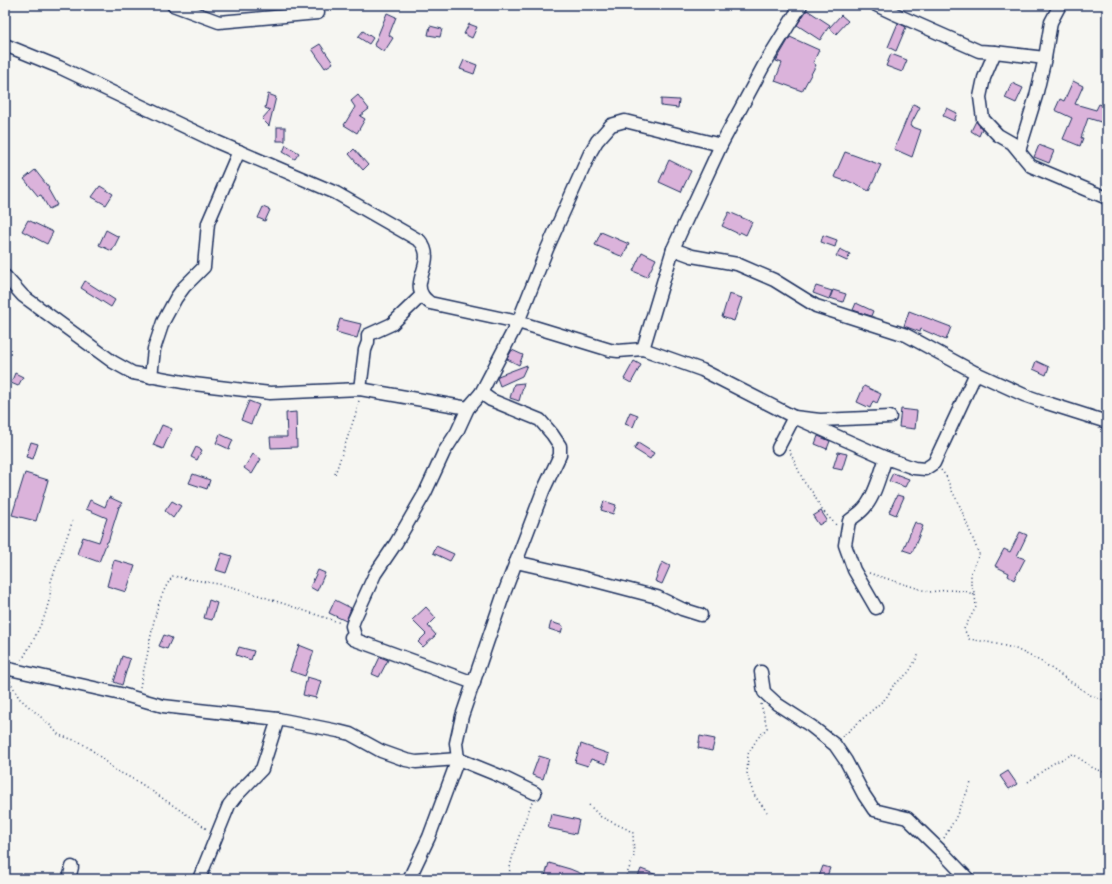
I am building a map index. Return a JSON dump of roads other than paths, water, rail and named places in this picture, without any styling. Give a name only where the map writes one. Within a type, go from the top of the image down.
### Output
[{"type":"street","points":[[172,5],[219,22],[318,13]]},
{"type":"street","points":[[643,349],[673,250],[721,145],[764,64],[801,5]]},
{"type":"street","points":[[876,5],[979,51],[1045,58]]},
{"type":"street","points":[[1019,151],[1036,96],[1045,58],[1051,22],[1060,5]]},
{"type":"street","points":[[5,45],[59,67],[239,151],[336,193],[420,241],[427,251],[427,258],[420,286],[422,295],[430,303],[518,322],[610,350],[618,351],[643,349],[702,370],[794,417],[886,458],[914,468],[925,469],[934,463],[976,373]]},
{"type":"street","points":[[996,52],[984,78],[980,97],[983,119],[998,135],[1012,143],[1019,151],[1023,159],[1031,166],[1107,198]]},
{"type":"street","points":[[474,683],[351,637],[355,636],[352,626],[375,574],[396,543],[425,493],[444,452],[457,432],[468,408],[481,393],[518,322],[547,249],[590,153],[597,141],[611,125],[625,121],[721,145]]},
{"type":"street","points":[[151,377],[154,349],[163,322],[180,292],[204,267],[208,223],[239,151]]},
{"type":"street","points":[[673,250],[692,256],[737,264],[774,280],[816,306],[906,336],[976,373],[1044,402],[1107,422]]},
{"type":"street","points":[[5,276],[24,296],[113,362],[133,373],[194,384],[270,393],[360,389],[468,408]]},
{"type":"street","points":[[360,389],[368,335],[392,324],[422,295]]},
{"type":"street","points":[[409,879],[429,838],[458,759],[456,743],[462,716],[494,621],[543,491],[560,455],[560,446],[540,420],[491,400],[481,393]]},
{"type":"street","points":[[794,417],[820,420],[890,417]]},
{"type":"street","points":[[778,448],[794,417]]},
{"type":"street","points":[[876,608],[854,570],[845,545],[849,521],[861,512],[872,496],[886,458]]},
{"type":"street","points":[[516,562],[657,597],[682,609],[700,615]]},
{"type":"street","points":[[761,672],[764,692],[777,704],[811,726],[834,745],[846,761],[864,796],[874,810],[907,818],[968,879]]},
{"type":"street","points":[[7,673],[137,699],[172,708],[278,719],[350,734],[381,751],[406,760],[416,762],[458,759],[500,776],[535,793]]},
{"type":"street","points":[[199,879],[225,813],[236,796],[262,769],[278,719]]},
{"type":"street","points":[[69,879],[72,867]]}]
